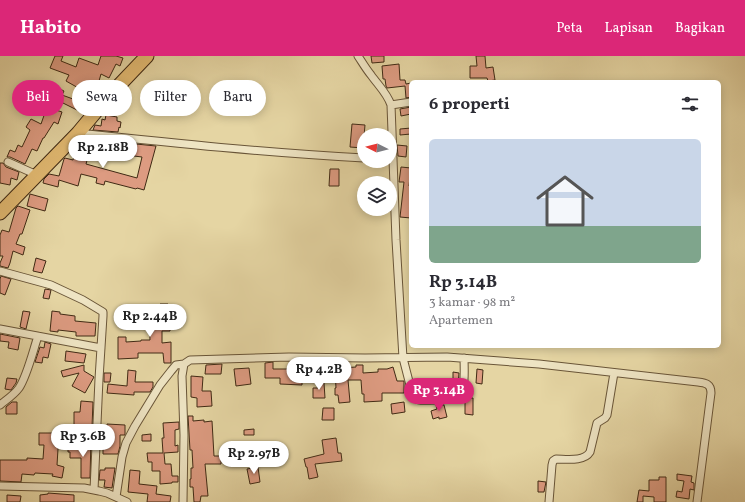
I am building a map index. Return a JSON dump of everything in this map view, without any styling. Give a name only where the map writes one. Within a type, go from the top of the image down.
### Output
[{"type":"highway","points":[[3,207],[78,133],[108,97],[147,56]]},
{"type":"street","points":[[358,56],[370,75],[389,99],[391,105],[391,128]]},
{"type":"street","points":[[391,105],[409,102]]},
{"type":"street","points":[[78,133],[180,144],[357,158]]},
{"type":"street","points":[[8,162],[37,175]]},
{"type":"street","points":[[392,168],[403,358],[413,397],[416,400],[443,400],[460,395],[464,382],[464,358]]},
{"type":"street","points":[[0,271],[51,285],[83,300],[103,312],[104,316],[99,379],[94,490]]},
{"type":"street","points":[[0,329],[101,348]]},
{"type":"street","points":[[0,405],[17,390],[24,379],[38,336]]},
{"type":"street","points":[[116,497],[122,457],[126,443],[160,385],[176,365],[184,364],[190,360],[289,357],[464,358],[539,364],[698,382],[709,385],[711,393],[696,502]]},
{"type":"street","points":[[183,502],[184,435],[182,372],[184,364]]},
{"type":"street","points":[[549,502],[553,461],[556,459],[582,458],[588,456],[597,423],[607,415],[614,373]]},
{"type":"street","points":[[0,486],[84,488],[107,493],[127,502]]},
{"type":"lane","points":[[104,161],[106,136]]},
{"type":"building","points":[[55,56],[63,56],[61,61],[76,67],[79,58],[98,65],[101,56],[116,56],[123,58],[120,66],[116,64],[109,78],[101,74],[99,80],[72,80],[72,84],[66,81],[69,75],[50,68]]},
{"type":"building","points":[[371,56],[384,56],[384,62],[372,63]]},
{"type":"building","points":[[476,56],[485,56],[486,68],[493,67],[495,80],[488,80],[487,78],[470,78],[470,66],[477,66]]},
{"type":"building","points":[[399,64],[400,80],[405,80],[406,84],[409,83],[409,97],[406,98],[405,86],[387,88],[385,79],[383,79],[382,66]]},
{"type":"building","points":[[64,96],[72,99],[72,108],[64,104]]},
{"type":"building","points":[[409,107],[409,114],[401,116],[400,109]]},
{"type":"building","points":[[44,116],[61,116],[58,124],[54,122],[43,138],[37,151],[32,149],[25,164],[7,157],[10,150],[15,152],[18,145],[22,147],[30,130],[26,127],[31,119],[41,124]]},
{"type":"building","points":[[106,116],[117,117],[117,121],[121,122],[118,132],[93,130],[95,125],[101,126],[102,119],[105,120]]},
{"type":"building","points":[[352,124],[365,125],[365,128],[357,128],[357,148],[350,147]]},
{"type":"building","points":[[409,128],[409,134],[400,135],[400,129]]},
{"type":"building","points":[[83,140],[92,143],[86,164],[137,178],[142,157],[134,156],[136,144],[156,146],[144,190],[105,181],[104,185],[96,183],[97,178],[81,174],[78,186],[59,180],[58,187],[43,183],[44,179],[49,174],[59,176],[64,159],[73,160],[74,156],[77,156],[81,141]]},
{"type":"building","points":[[397,145],[407,146],[406,157],[398,156]]},
{"type":"building","points":[[0,163],[3,163],[6,167],[19,172],[17,180],[11,178],[10,185],[0,183]]},
{"type":"building","points":[[401,167],[409,168],[409,218],[400,217],[404,182],[399,182]]},
{"type":"building","points":[[330,169],[339,169],[339,186],[329,186]]},
{"type":"building","points":[[30,194],[48,199],[45,211],[27,206]]},
{"type":"building","points":[[18,206],[30,210],[22,234],[20,234],[16,244],[25,247],[23,255],[13,251],[8,268],[0,266],[3,256],[0,256],[0,235],[2,230],[9,232],[16,208]]},
{"type":"building","points":[[36,258],[46,261],[42,273],[33,271]]},
{"type":"building","points":[[1,276],[11,279],[5,295],[0,293]]},
{"type":"building","points":[[45,289],[51,290],[49,299],[43,298]]},
{"type":"building","points":[[160,304],[168,304],[168,313],[170,313],[170,331],[162,331],[162,343],[171,342],[171,363],[164,363],[163,353],[138,353],[138,358],[118,359],[118,337],[126,337],[126,342],[150,340],[149,310],[159,310]]},
{"type":"building","points":[[23,311],[30,312],[26,329],[20,327]]},
{"type":"building","points":[[52,311],[60,312],[60,314],[75,316],[75,321],[96,323],[95,336],[76,336],[76,332],[58,330],[58,332],[50,331]]},
{"type":"building","points":[[0,334],[20,338],[18,350],[8,348],[9,342],[0,341]]},
{"type":"building","points":[[45,342],[51,344],[48,358],[43,357],[42,363],[35,362],[40,347],[44,348]]},
{"type":"building","points":[[66,351],[86,354],[84,363],[65,361]]},
{"type":"building","points":[[273,362],[273,369],[302,369],[302,385],[280,384],[280,378],[265,378],[265,363]]},
{"type":"building","points":[[222,364],[221,374],[205,374],[206,365]]},
{"type":"building","points":[[84,365],[84,371],[94,377],[85,393],[72,386],[79,373],[63,377],[61,371]]},
{"type":"building","points":[[356,365],[363,365],[363,373],[378,372],[378,369],[393,367],[397,381],[404,381],[404,393],[382,393],[382,401],[364,402],[361,380],[348,380],[350,402],[339,403],[338,395],[335,395],[335,370],[356,367]]},
{"type":"building","points":[[249,368],[251,384],[236,386],[234,369]]},
{"type":"building","points":[[477,369],[483,370],[482,384],[476,383]]},
{"type":"building","points":[[128,370],[136,371],[135,382],[153,382],[153,387],[150,392],[134,392],[134,395],[107,393],[108,384],[127,386]]},
{"type":"building","points":[[453,372],[459,373],[458,386],[450,386],[450,380],[453,380]]},
{"type":"building","points":[[104,373],[111,373],[110,382],[104,382]]},
{"type":"building","points":[[191,376],[203,377],[202,391],[211,391],[212,406],[197,407],[197,398],[191,397]]},
{"type":"building","points":[[7,378],[17,379],[11,390],[5,389]]},
{"type":"building","points":[[420,379],[427,380],[427,388],[419,388]]},
{"type":"building","points":[[318,383],[324,383],[325,398],[313,398],[313,388],[318,388]]},
{"type":"building","points":[[465,398],[473,398],[473,415],[465,414]]},
{"type":"building","points":[[81,401],[93,402],[92,427],[74,426],[74,412],[80,412]]},
{"type":"building","points":[[12,402],[17,402],[17,414],[6,414],[6,407]]},
{"type":"building","points":[[404,402],[405,412],[392,414],[391,404]]},
{"type":"building","points":[[436,405],[444,405],[447,417],[433,419],[431,411],[437,409]]},
{"type":"building","points":[[323,408],[334,408],[334,420],[322,420]]},
{"type":"building","points":[[188,416],[193,416],[193,421],[212,421],[214,456],[221,456],[221,464],[205,464],[208,496],[201,496],[200,502],[194,502],[193,487],[190,487],[191,468],[193,468],[192,450],[190,450]]},
{"type":"building","points":[[179,422],[179,429],[175,430],[175,446],[178,445],[178,452],[164,453],[165,464],[171,464],[172,476],[178,476],[178,482],[160,484],[160,471],[152,471],[152,462],[148,462],[147,453],[163,453],[163,423]]},
{"type":"building","points":[[107,424],[125,425],[125,435],[120,435],[118,454],[103,454],[103,439],[107,439]]},
{"type":"building","points":[[254,429],[254,435],[244,435],[244,430]]},
{"type":"building","points":[[39,433],[59,433],[57,465],[64,467],[62,478],[52,476],[53,474],[35,473],[34,475],[22,474],[21,482],[0,481],[0,460],[27,460],[27,458],[43,459],[44,445],[39,445]]},
{"type":"building","points":[[151,434],[151,441],[142,441],[142,435]]},
{"type":"building","points":[[336,438],[338,453],[341,453],[342,461],[315,464],[318,477],[309,479],[304,459],[324,454],[322,440]]},
{"type":"building","points":[[87,439],[91,439],[90,478],[81,478],[81,458],[70,458],[68,446],[87,446]]},
{"type":"building","points":[[249,443],[250,454],[243,454],[242,444]]},
{"type":"building","points":[[258,467],[260,482],[250,484],[247,469]]},
{"type":"building","points":[[105,468],[115,468],[112,488],[104,487],[105,480],[99,480],[100,470],[105,470]]},
{"type":"building","points":[[130,470],[140,471],[139,484],[157,486],[156,494],[171,496],[170,502],[147,502],[148,494],[128,492]]},
{"type":"building","points":[[677,474],[692,476],[691,482],[694,483],[694,490],[690,489],[689,499],[676,497],[677,491],[682,492],[684,481],[677,480]]},
{"type":"building","points":[[659,477],[666,477],[666,502],[654,502],[654,497],[643,496],[643,502],[637,502],[639,490],[649,491],[649,480],[659,480]]},
{"type":"building","points":[[538,481],[546,482],[544,492],[538,492]]},
{"type":"building","points":[[48,493],[74,495],[74,502],[40,502],[40,495]]},
{"type":"building","points":[[7,495],[21,496],[20,502],[7,502]]}]
